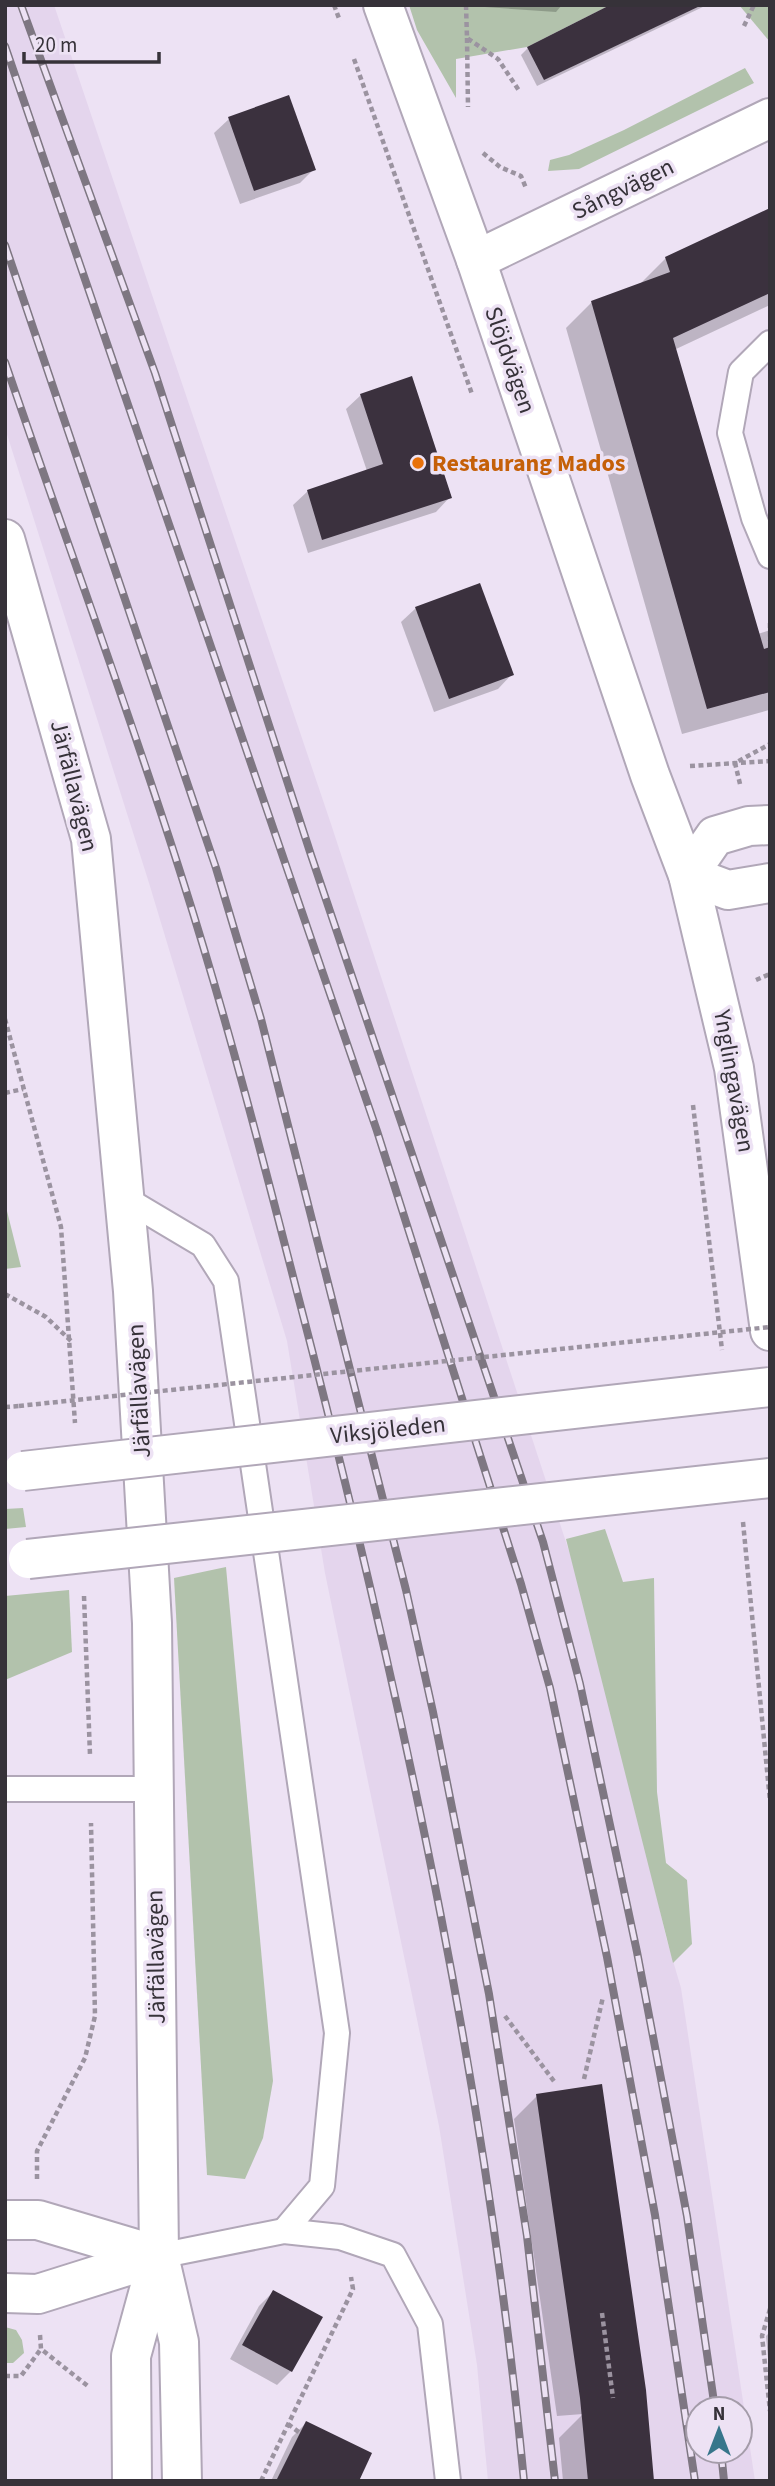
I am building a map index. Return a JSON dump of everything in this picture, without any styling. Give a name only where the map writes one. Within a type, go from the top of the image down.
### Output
[{"type":"street","name":"Slöjdvägen","points":[[383,5],[476,260],[646,761],[688,875]]},
{"type":"street","name":"Sångvägen","points":[[476,260],[770,118]]},
{"type":"street","name":"Järfällavägen","points":[[5,539],[91,839],[133,1291],[151,1609],[159,2256],[179,2342],[182,2481]]},
{"type":"street","points":[[770,825],[749,826],[715,836],[688,875],[728,890],[770,883]]},
{"type":"street","name":"Ynglingavägen","points":[[688,875],[734,1068],[746,1135],[770,1329]]},
{"type":"street","name":"Viksjöleden","points":[[14,1472],[770,1387]]},
{"type":"street","points":[[17,1560],[770,1478]]},
{"type":"street","points":[[21,2220],[159,2256]]},
{"type":"street","points":[[22,2293],[159,2256]]},
{"type":"street","name":"Järfällavägen","points":[[131,2481],[131,2357],[159,2256]]},
{"type":"lane","points":[[770,344],[741,372],[730,433],[754,518],[770,556]]},
{"type":"lane","points":[[124,1198],[203,1245],[226,1281],[337,2033],[321,2186],[284,2231]]},
{"type":"lane","points":[[5,1789],[155,1789]]},
{"type":"lane","points":[[159,2256],[284,2231],[340,2237],[393,2255],[430,2323],[448,2481]]},
{"type":"path","points":[[466,5],[468,114]]},
{"type":"path","points":[[744,26],[754,5]]},
{"type":"path","points":[[467,38],[498,59],[520,92]]},
{"type":"path","points":[[479,149],[500,167],[521,176],[544,228]]},
{"type":"path","points":[[770,624],[770,641]]},
{"type":"path","points":[[735,763],[770,744]]},
{"type":"path","points":[[5,1018],[61,1227],[76,1436]]},
{"type":"path","points":[[5,1093],[23,1089]]},
{"type":"path","points":[[5,1294],[47,1317],[71,1342]]},
{"type":"path","points":[[5,1407],[770,1329]]},
{"type":"path","points":[[21,2220],[37,2151],[85,2058],[95,2016],[83,1584]]},
{"type":"path","points":[[584,2079],[603,1997]]},
{"type":"path","points":[[505,2016],[556,2084]]},
{"type":"path","points":[[261,2481],[353,2289],[349,2266]]},
{"type":"path","points":[[22,2293],[41,2349],[93,2389]]},
{"type":"path","points":[[770,2309],[762,2336],[770,2411]]},
{"type":"path","points":[[602,2313],[613,2398]]},
{"type":"path","points":[[5,2376],[20,2376],[41,2349]]},
{"type":"path","points":[[288,2424],[300,2433]]},
{"type":"shaded area","points":[[5,5],[54,5],[331,824],[600,1646],[666,1937],[681,1988],[742,2395],[684,2395],[684,2465],[753,2465],[755,2481],[488,2481],[477,2365],[439,2126],[325,1573],[287,1341],[149,883],[5,428]]},
{"type":"green space","points":[[409,5],[610,5],[527,47],[456,59],[456,98],[417,30]]},
{"type":"green space","points":[[739,5],[770,5],[770,42]]},
{"type":"green space","points":[[745,68],[754,83],[579,169],[548,171],[550,160],[569,155],[624,130]]},
{"type":"green space","points":[[5,1203],[21,1267],[5,1269]]},
{"type":"green space","points":[[23,1508],[26,1527],[5,1529],[5,1509]]},
{"type":"green space","points":[[605,1529],[623,1582],[654,1578],[657,1792],[666,1863],[687,1880],[692,1944],[673,1963],[566,1539]]},
{"type":"green space","points":[[226,1567],[273,2081],[263,2138],[245,2179],[207,2175],[174,1578]]},
{"type":"green space","points":[[69,1590],[72,1652],[5,1680],[5,1596]]},
{"type":"green space","points":[[5,2327],[16,2330],[22,2340],[24,2353],[13,2363],[5,2363]]},
{"type":"building","points":[[610,5],[702,5],[544,80],[527,47]]},
{"type":"building","points":[[289,95],[316,170],[254,191],[228,117]]},
{"type":"building","points":[[770,208],[770,293],[673,338],[764,649],[770,647],[770,692],[707,709],[591,301],[670,272],[665,257]]},
{"type":"building","points":[[412,376],[452,498],[322,540],[307,490],[383,464],[360,394]]},
{"type":"building","points":[[480,583],[514,675],[449,699],[415,607]]},
{"type":"building","points":[[602,2084],[646,2390],[654,2481],[588,2481],[580,2398],[536,2094]]},
{"type":"building","points":[[273,2290],[323,2317],[292,2372],[242,2345]]},
{"type":"building","points":[[306,2421],[372,2453],[359,2481],[276,2481]]},
{"type":"railway","points":[[21,5],[155,373],[311,855],[543,1542],[580,1684],[637,1952],[687,2216],[713,2395]]},
{"type":"railway","points":[[5,46],[377,1131],[521,1584],[550,1688],[607,1957],[655,2215],[695,2481]]},
{"type":"railway","points":[[5,245],[216,868],[261,1019],[406,1590],[489,1994],[527,2236],[555,2481]]},
{"type":"railway","points":[[5,362],[140,751],[201,940],[268,1179],[349,1497],[412,1775],[467,2056],[489,2197],[524,2481]]},
{"type":"railway","points":[[722,2465],[724,2481]]},
{"type":"place","name":"Restaurang Mados","points":[[418,463]]}]
